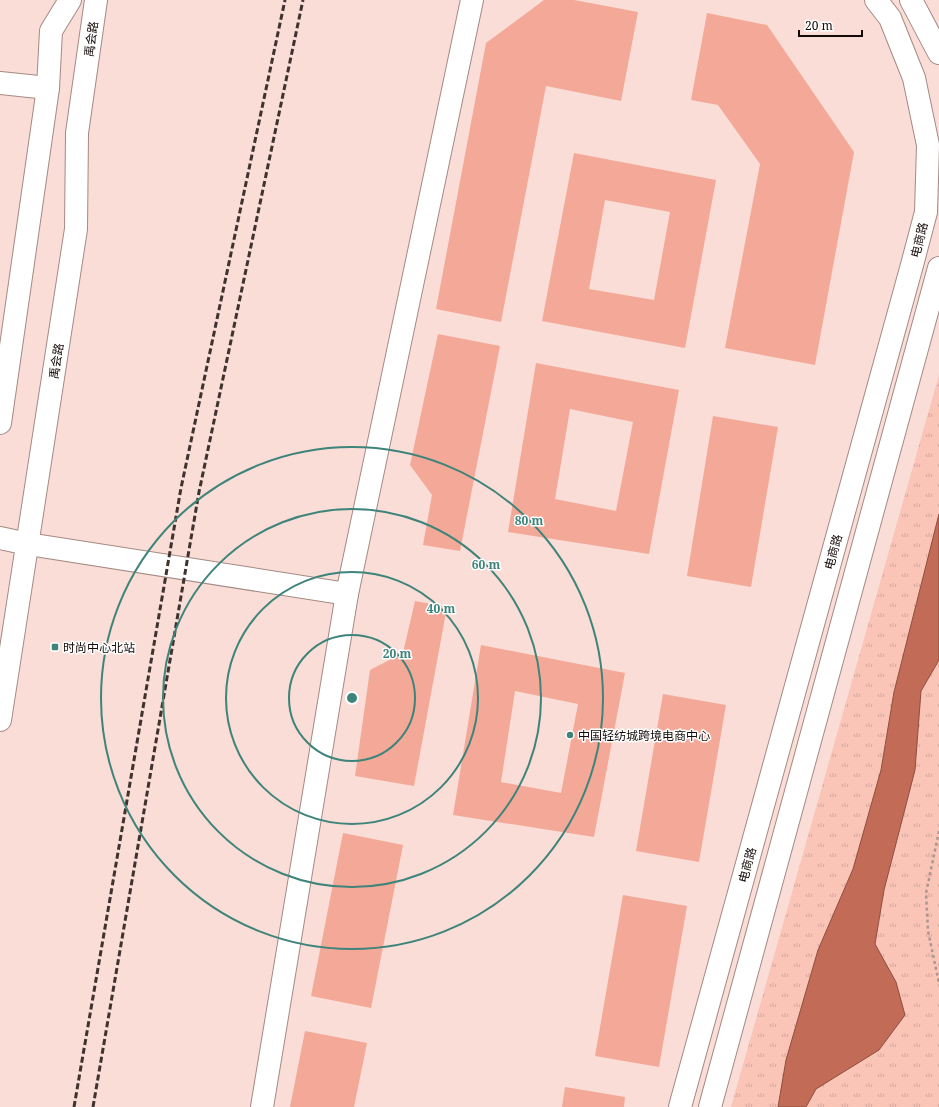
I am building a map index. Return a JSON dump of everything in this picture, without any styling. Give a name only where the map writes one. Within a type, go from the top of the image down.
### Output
[{"type":"street","points":[[0,424],[48,88],[51,31],[70,0]]},
{"type":"street","name":"禹会路","points":[[0,720],[76,229],[78,133],[96,0]]},
{"type":"street","points":[[262,1107],[347,594],[472,0]]},
{"type":"street","name":"电商路","points":[[680,1107],[926,212],[928,145],[914,78],[890,18],[876,0]]},
{"type":"street","points":[[890,18],[910,0],[939,53]]},
{"type":"street","points":[[0,83],[48,88]]},
{"type":"street","points":[[710,1107],[939,268]]},
{"type":"street","points":[[0,538],[28,544],[347,594]]},
{"type":"path","points":[[939,831],[926,893],[928,931],[939,983]]},
{"type":"green space","points":[[939,375],[939,1107],[731,1107]]},
{"type":"shaded area","points":[[939,514],[939,660],[921,691],[915,770],[884,890],[875,944],[896,982],[905,1015],[879,1050],[816,1089],[806,1107],[778,1107],[786,1060],[818,950],[853,869],[881,770],[894,692]]},
{"type":"building","points":[[544,0],[574,0],[638,12],[621,101],[546,86],[501,322],[436,309],[486,43]]},
{"type":"building","points":[[707,13],[767,25],[854,152],[815,365],[725,348],[760,164],[718,105],[691,100]]},
{"type":"building","points":[[574,153],[716,180],[685,348],[542,321]],"holes":[[[605,200],[670,212],[654,300],[589,289]]]},
{"type":"building","points":[[438,334],[500,346],[460,551],[423,545],[432,495],[410,465]]},
{"type":"building","points":[[536,363],[679,390],[649,554],[508,532]],"holes":[[[570,409],[633,422],[616,511],[555,499]]]},
{"type":"building","points":[[713,416],[778,427],[751,587],[687,576]]},
{"type":"building","points":[[415,601],[447,607],[414,786],[355,776],[370,670],[403,653]]},
{"type":"building","points":[[481,645],[625,673],[594,837],[453,815]],"holes":[[[515,691],[578,704],[561,793],[501,782]]]},
{"type":"building","points":[[663,694],[726,705],[699,862],[636,851]]},
{"type":"building","points":[[343,833],[403,845],[371,1008],[311,996]]},
{"type":"building","points":[[623,895],[687,906],[659,1067],[595,1056]]},
{"type":"building","points":[[305,1031],[367,1043],[354,1107],[290,1107]]},
{"type":"building","points":[[565,1087],[625,1097],[624,1107],[562,1107]]},
{"type":"railway","points":[[74,1107],[181,488],[285,0]]},
{"type":"railway","points":[[93,1107],[199,492],[303,0]]},
{"type":"place","name":"时尚中心北站","points":[[55,647]]},
{"type":"place","name":"中国轻纺城跨境电商中心","points":[[570,735]]}]
